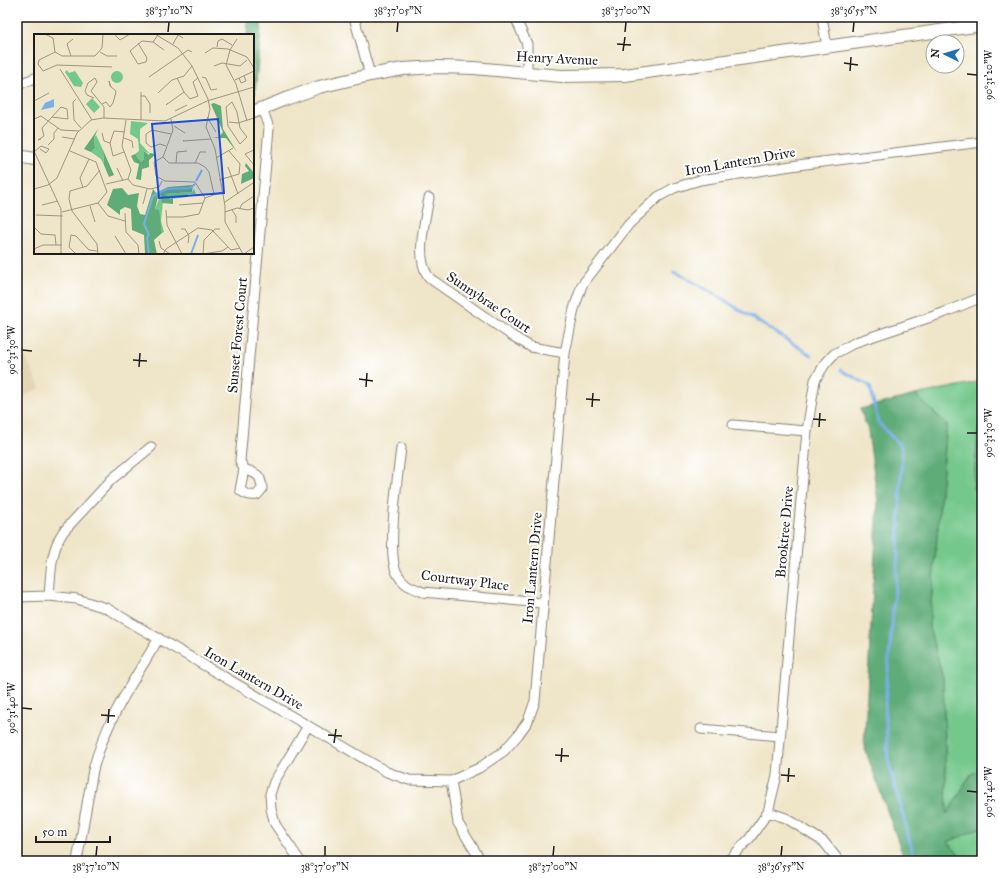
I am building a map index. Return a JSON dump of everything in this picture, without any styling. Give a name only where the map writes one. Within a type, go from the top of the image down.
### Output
[{"type":"street","points":[[354,17],[370,75]]},
{"type":"street","points":[[515,17],[527,44],[527,72]]},
{"type":"street","points":[[822,17],[827,47]]},
{"type":"street","name":"Henry Avenue","points":[[258,110],[319,88],[370,75],[403,69],[437,67],[474,68],[561,76],[625,75],[982,25]]},
{"type":"street","points":[[17,85],[34,78]]},
{"type":"street","name":"Sunset Forest Court","points":[[244,469],[240,461],[270,128],[258,110]]},
{"type":"street","name":"Iron Lantern Drive","points":[[17,597],[49,596],[77,599],[106,608],[387,772],[409,780],[451,781],[479,768],[504,751],[518,735],[528,721],[535,701],[542,603],[565,353],[574,309],[582,285],[629,224],[658,197],[674,188],[700,180],[798,165],[982,142]]},
{"type":"street","points":[[17,156],[34,159]]},
{"type":"street","name":"Sunnybrae Court","points":[[429,198],[424,226],[422,258],[428,276],[444,289],[531,347],[565,353]]},
{"type":"street","name":"Brooktree Drive","points":[[728,861],[750,838],[768,812],[777,775],[779,736],[807,430],[815,380],[825,364],[834,354],[856,342],[943,313],[982,298]]},
{"type":"street","points":[[733,425],[807,430]]},
{"type":"street","points":[[49,596],[52,555],[56,542],[63,532],[112,479],[151,447]]},
{"type":"street","name":"Courtway Place","points":[[401,448],[392,554],[396,572],[406,585],[423,592],[542,603]]},
{"type":"street","points":[[77,861],[96,755],[116,710],[159,638]]},
{"type":"street","points":[[300,861],[275,824],[271,809],[270,794],[274,782],[308,726]]},
{"type":"street","points":[[701,729],[779,736]]},
{"type":"street","points":[[451,781],[458,823],[481,861]]},
{"type":"street","points":[[768,812],[786,818],[824,842],[839,861]]},
{"type":"shaded area","points":[[17,338],[40,388],[17,399]]},
{"type":"green space","points":[[248,17],[262,17],[255,94],[254,34],[247,34]]},
{"type":"green space","points":[[982,381],[982,421],[979,425],[973,488],[982,489],[982,770],[971,774],[947,815],[943,678],[929,627],[947,424],[915,395]]},
{"type":"green space","points":[[915,395],[947,424],[929,627],[943,678],[947,814],[971,774],[982,770],[982,827],[948,842],[964,861],[905,861],[864,746],[878,502],[868,431],[860,409]]},
{"type":"green space","points":[[982,421],[982,489],[973,489],[979,425]]},
{"type":"green space","points":[[982,827],[982,861],[964,861],[948,842]]},
{"type":"waterway","points":[[674,271],[721,298],[811,355]]},
{"type":"waterway","points":[[841,370],[870,386],[878,422],[902,448],[898,554],[885,705],[888,760],[915,861]]}]
